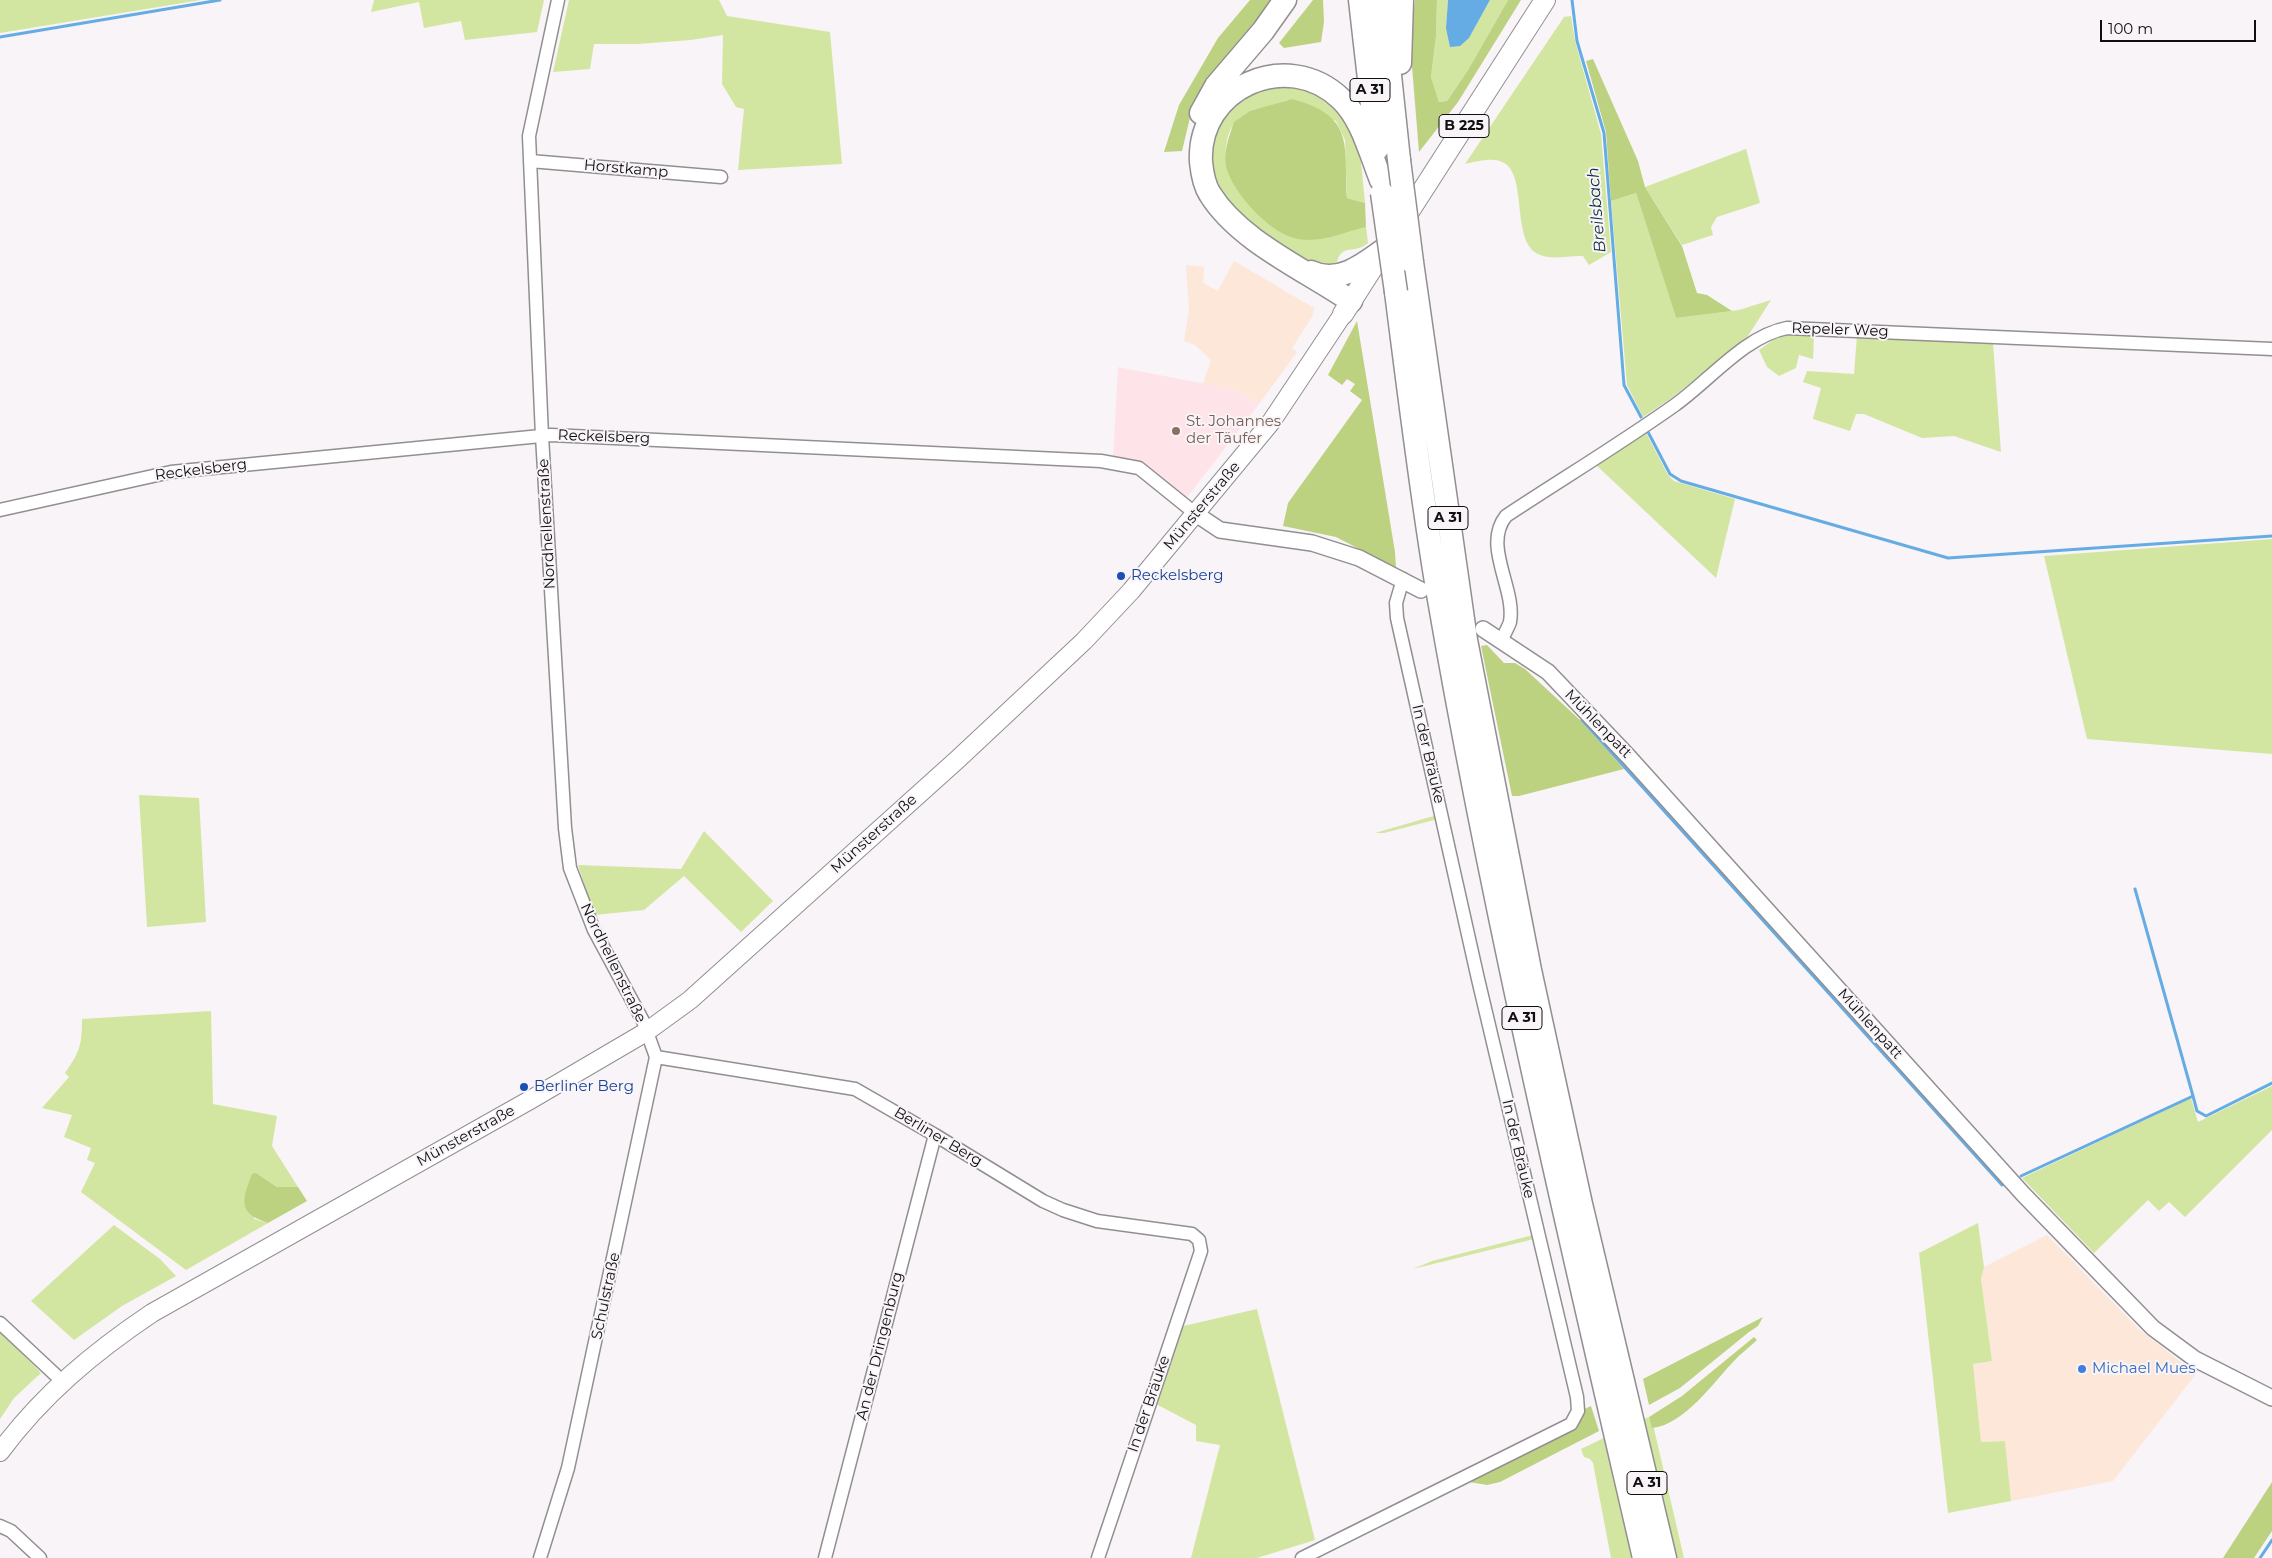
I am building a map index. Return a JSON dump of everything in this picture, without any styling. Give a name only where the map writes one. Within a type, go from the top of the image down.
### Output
[{"type":"highway","points":[[1285,0],[1263,31],[1216,86],[1194,129],[1190,142],[1189,162],[1195,192],[1211,219],[1238,244],[1329,302],[1347,308]]},
{"type":"highway","name":"A 31","points":[[1360,0],[1381,186],[1438,592],[1495,893],[1563,1208],[1644,1558]]},
{"type":"highway","name":"A 31","points":[[1382,0],[1398,153],[1412,262],[1466,640],[1530,970],[1572,1165],[1665,1558]]},
{"type":"highway","points":[[1398,153],[1402,0]]},
{"type":"highway","points":[[1347,308],[1294,265],[1250,237],[1226,216],[1209,193],[1202,172],[1200,145],[1211,117],[1225,99],[1241,86],[1253,81],[1283,76],[1303,78],[1324,86],[1340,98],[1352,111],[1381,186]]},
{"type":"highway","points":[[1294,265],[1320,276],[1339,276],[1371,259],[1384,249]]},
{"type":"main road","name":"Münsterstraße","points":[[0,1452],[26,1418],[62,1381],[107,1343],[152,1313],[512,1110],[646,1032],[697,993],[958,759],[1077,648],[1131,591],[1271,422],[1347,308],[1545,0]]},
{"type":"street","name":"Nordhellenstraße","points":[[558,0],[529,136],[542,436],[565,828],[570,868],[594,930],[643,1021],[646,1032]]},
{"type":"street","name":"Horstkamp","points":[[530,161],[721,177]]},
{"type":"street","name":"Repeler Weg","points":[[1502,640],[1510,623],[1510,609],[1496,536],[1500,524],[1506,516],[1676,404],[1756,340],[1771,331],[1787,328],[2272,349]]},
{"type":"street","name":"Reckelsberg","points":[[0,510],[171,472],[542,436],[756,444],[1101,461],[1140,468],[1196,514]]},
{"type":"street","points":[[1196,514],[1220,530],[1312,543],[1359,558],[1403,579],[1421,590]]},
{"type":"street","name":"In der Bräuke","points":[[1302,1558],[1570,1424],[1578,1411],[1577,1397],[1478,979],[1397,618],[1396,603],[1403,579]]},
{"type":"street","name":"Mühlenpatt","points":[[1483,630],[1502,640],[1548,672],[1628,756],[2023,1194],[2153,1328],[2195,1359],[2272,1398]]},
{"type":"street","points":[[646,1032],[656,1057]]},
{"type":"street","name":"Berliner Berg","points":[[656,1057],[855,1089],[935,1134],[1043,1201],[1097,1221],[1192,1234],[1199,1240],[1201,1251]]},
{"type":"street","name":"Schulstraße","points":[[540,1558],[568,1468],[656,1057]]},
{"type":"street","name":"An der Dringenburg","points":[[825,1558],[935,1134]]},
{"type":"street","name":"In der Bräuke","points":[[1098,1558],[1201,1251]]},
{"type":"street","points":[[0,1323],[62,1381]]},
{"type":"street","points":[[0,1526],[11,1531],[40,1558]]},
{"type":"shaded area","points":[[1234,261],[1314,308],[1312,317],[1292,348],[1297,352],[1259,404],[1236,390],[1203,384],[1211,360],[1195,345],[1184,341],[1189,310],[1186,265],[1204,267],[1203,283],[1218,291]]},
{"type":"shaded area","name":"St. Johannes der Täufer","points":[[1118,367],[1236,390],[1259,404],[1185,500],[1113,458]]},
{"type":"shaded area","name":"Michael Mues","points":[[2047,1235],[2140,1330],[2196,1374],[2113,1481],[2011,1501],[2005,1441],[1981,1442],[1973,1364],[1992,1361],[1981,1279],[1984,1267]]},
{"type":"green space","points":[[0,0],[201,0],[0,33]]},
{"type":"green space","points":[[374,0],[544,0],[537,32],[465,40],[461,21],[424,28],[419,2],[371,12]]},
{"type":"green space","points":[[569,0],[719,0],[727,16],[830,32],[842,164],[738,170],[744,109],[736,107],[722,84],[723,35],[691,40],[637,44],[594,44],[590,69],[553,72]]},
{"type":"green space","points":[[1250,0],[1275,0],[1193,105],[1182,151],[1164,152],[1179,105],[1218,38]]},
{"type":"green space","points":[[1313,0],[1323,0],[1324,22],[1321,42],[1284,48],[1279,43]]},
{"type":"green space","points":[[1415,0],[1437,0],[1436,36],[1431,77],[1439,102],[1447,101],[1468,70],[1508,0],[1521,0],[1458,102],[1419,152],[1410,42]]},
{"type":"green space","points":[[1437,0],[1448,0],[1446,28],[1469,38],[1490,0],[1508,0],[1468,70],[1447,101],[1439,102],[1431,77],[1436,36]]},
{"type":"green space","points":[[1571,16],[1575,41],[1601,134],[1611,252],[1589,265],[1583,256],[1549,257],[1538,254],[1529,246],[1524,234],[1517,187],[1513,174],[1506,164],[1491,160],[1465,164],[1564,17]]},
{"type":"green space","points":[[1593,59],[1638,161],[1645,187],[1682,246],[1697,293],[1707,295],[1732,311],[1676,318],[1636,193],[1611,201],[1606,132],[1586,61]]},
{"type":"green space","points":[[1302,84],[1339,106],[1360,152],[1365,203],[1347,198],[1345,140],[1336,121],[1287,100],[1248,114],[1233,126],[1228,136],[1226,168],[1366,227],[1368,243],[1362,247],[1343,252],[1337,261],[1335,271],[1303,262],[1241,223],[1209,181],[1213,125],[1253,86]]},
{"type":"green space","points":[[1292,99],[1327,114],[1336,124],[1342,135],[1345,147],[1347,198],[1365,203],[1366,227],[1316,240],[1287,236],[1276,230],[1254,211],[1236,189],[1225,162],[1227,144],[1234,122],[1250,111]]},
{"type":"green space","points":[[1746,149],[1760,203],[1717,217],[1711,227],[1713,235],[1682,245],[1645,187]]},
{"type":"green space","points":[[1636,193],[1676,318],[1739,310],[1771,300],[1746,339],[1670,399],[1643,417],[1627,385],[1611,201]]},
{"type":"green space","points":[[1357,321],[1395,552],[1396,568],[1336,537],[1283,526],[1288,503],[1362,400],[1350,391],[1355,384],[1347,379],[1342,385],[1328,375]]},
{"type":"green space","points":[[1792,334],[1814,335],[1813,359],[1799,355],[1796,368],[1779,376],[1767,367],[1759,350],[1776,338]]},
{"type":"green space","points":[[1857,336],[1993,343],[2001,452],[1954,436],[1922,438],[1864,414],[1856,414],[1850,431],[1813,419],[1821,388],[1803,382],[1807,371],[1854,374]]},
{"type":"green space","points":[[1645,431],[1668,475],[1674,481],[1735,499],[1716,578],[1595,464]]},
{"type":"green space","points":[[2272,539],[2272,754],[2087,739],[2044,556]]},
{"type":"green space","points":[[1487,645],[1504,663],[1515,663],[1525,669],[1580,720],[1624,769],[1519,796],[1512,796],[1481,646]]},
{"type":"green space","points":[[139,795],[199,798],[206,922],[147,927]]},
{"type":"green space","points":[[1437,815],[1438,819],[1384,833],[1375,833]]},
{"type":"green space","points":[[704,831],[773,901],[741,932],[684,876],[644,910],[594,915],[578,865],[681,869]]},
{"type":"green space","points":[[211,1011],[213,1104],[277,1116],[272,1146],[298,1187],[277,1187],[259,1175],[254,1219],[268,1223],[186,1270],[81,1192],[95,1163],[87,1160],[91,1148],[64,1137],[72,1115],[42,1108],[69,1077],[65,1073],[79,1048],[82,1019]]},
{"type":"green space","points":[[2272,1086],[2272,1130],[2185,1217],[2169,1202],[2159,1211],[2148,1200],[2094,1253],[2022,1178],[2191,1098],[2198,1122]]},
{"type":"green space","points":[[256,1173],[277,1187],[298,1187],[307,1201],[268,1223],[258,1219],[247,1210],[244,1198],[252,1174]]},
{"type":"green space","points":[[1978,1223],[1984,1267],[1981,1279],[1992,1361],[1973,1364],[1981,1442],[2005,1441],[2011,1501],[1948,1513],[1919,1253]]},
{"type":"green space","points":[[114,1225],[160,1259],[176,1276],[122,1306],[74,1340],[31,1301]]},
{"type":"green space","points":[[1533,1235],[1534,1239],[1413,1269],[1432,1261]]},
{"type":"green space","points":[[1257,1309],[1315,1540],[1257,1558],[1191,1558],[1220,1445],[1196,1441],[1196,1425],[1154,1403],[1179,1327]]},
{"type":"green space","points":[[1763,1317],[1758,1326],[1680,1388],[1649,1405],[1643,1379]]},
{"type":"green space","points":[[0,1331],[41,1373],[14,1398],[0,1419]]},
{"type":"green space","points":[[1754,1337],[1757,1340],[1737,1358],[1697,1402],[1675,1419],[1664,1425],[1652,1428],[1649,1417],[1682,1396]]},
{"type":"green space","points":[[1591,1406],[1599,1431],[1500,1482],[1487,1485],[1469,1482],[1580,1411]]},
{"type":"green space","points":[[1649,1417],[1654,1429],[1684,1558],[1677,1558],[1644,1419]]},
{"type":"green space","points":[[1606,1437],[1633,1558],[1611,1558],[1593,1463],[1590,1459],[1584,1457],[1581,1449]]},
{"type":"green space","points":[[2272,1482],[2272,1531],[2254,1558],[2223,1558]]},
{"type":"water","points":[[1448,0],[1490,0],[1469,38],[1460,46],[1450,47],[1446,28]]},
{"type":"waterway","name":"Breilsbach","points":[[0,37],[220,0]]},
{"type":"waterway","name":"Breilsbach","points":[[1572,0],[1577,41],[1604,133],[1624,385],[1641,417]]},
{"type":"waterway","points":[[1648,432],[1670,474],[1681,481],[1948,558],[2272,536]]},
{"type":"waterway","points":[[1582,720],[2002,1185]]},
{"type":"waterway","points":[[2135,889],[2193,1096]]},
{"type":"waterway","points":[[2021,1176],[2193,1096],[2197,1111],[2206,1116],[2272,1083]]},
{"type":"waterway","points":[[2260,1558],[2272,1540]]},
{"type":"place","name":"St. Johannes der Täufer","points":[[1176,431]]},
{"type":"place","name":"Reckelsberg","points":[[1121,576]]},
{"type":"place","name":"Berliner Berg","points":[[524,1087]]},
{"type":"place","name":"Michael Mues","points":[[2082,1369]]}]
